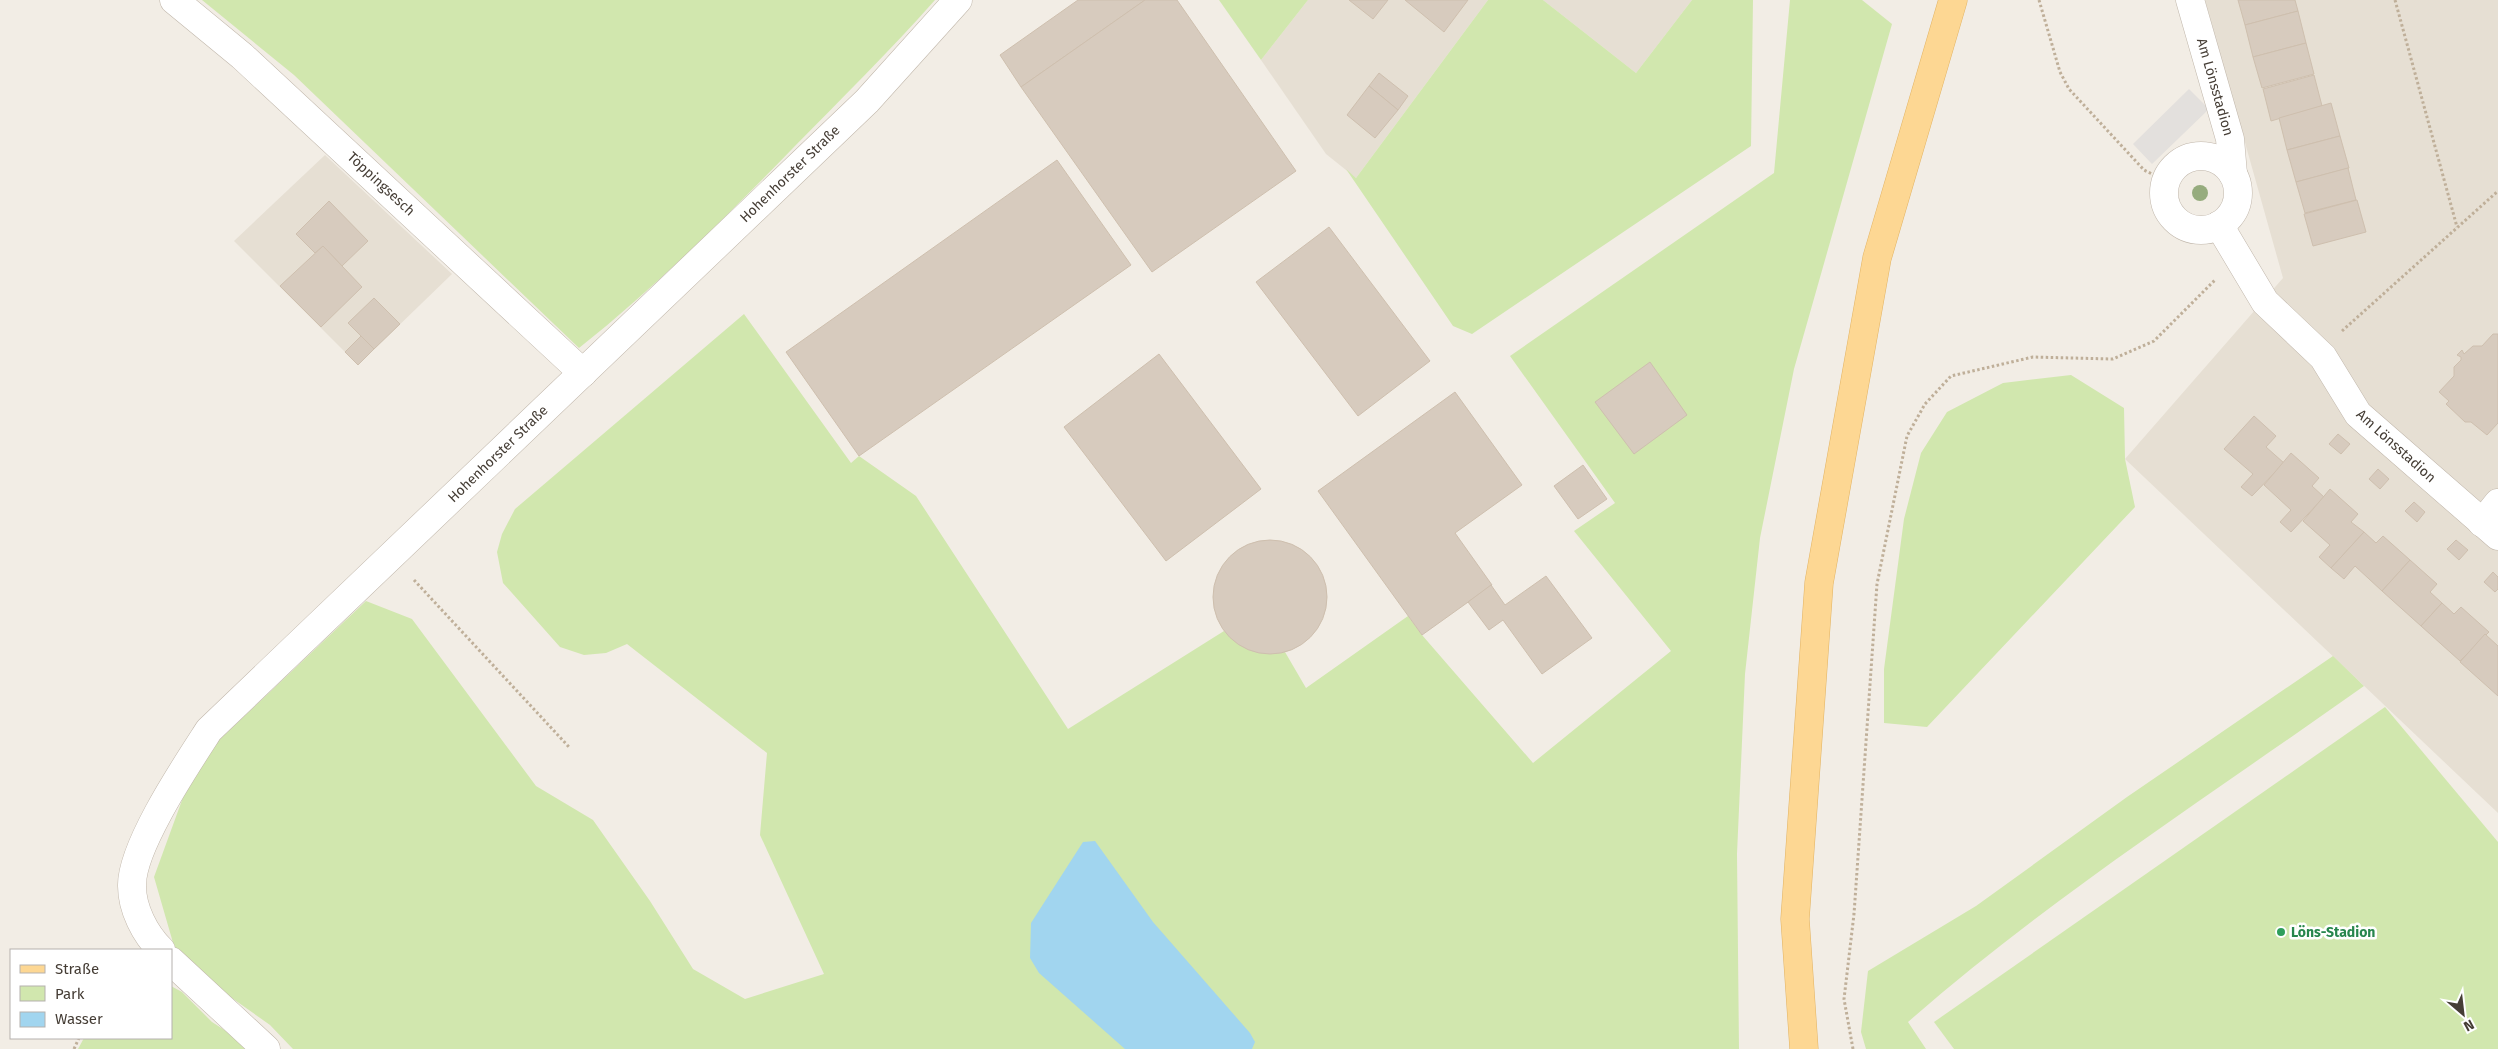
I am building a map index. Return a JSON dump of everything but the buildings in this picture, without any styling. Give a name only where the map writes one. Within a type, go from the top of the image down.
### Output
[{"type":"main road","points":[[1804,1049],[1795,919],[1819,583],[1877,258],[1953,0]]},
{"type":"street","name":"Töppingsesch","points":[[174,0],[242,56],[583,374]]},
{"type":"street","name":"Hohenhorster Straße","points":[[160,949],[149,939],[138,915],[132,885],[138,855],[171,790],[209,730],[867,101],[958,0]]},
{"type":"street","name":"Am Lönsstadion","points":[[2190,0],[2230,139],[2233,174],[2237,185],[2238,197],[2235,208],[2219,225],[2265,302],[2323,357],[2358,414],[2493,521]]},
{"type":"street","points":[[2219,225],[2207,230],[2195,229],[2183,225],[2173,217],[2166,206],[2164,194],[2166,181],[2177,166],[2193,157],[2216,159],[2233,174]]},
{"type":"street","points":[[172,962],[266,1049]]},
{"type":"path","points":[[2039,0],[2060,72],[2069,89],[2144,170],[2166,181]]},
{"type":"path","points":[[2395,0],[2457,227]]},
{"type":"path","points":[[2323,357],[2343,329],[2498,191]]},
{"type":"path","points":[[1853,1049],[1844,999],[1854,914],[1877,584],[1907,436],[1925,404],[1951,376],[2033,357],[2113,359],[2154,341],[2238,257]]},
{"type":"path","points":[[391,556],[569,747]]},
{"type":"shaded area","points":[[1308,0],[1488,0],[1356,178],[1326,154],[1261,60]]},
{"type":"shaded area","points":[[1543,0],[1692,0],[1636,73]]},
{"type":"shaded area","points":[[2205,0],[2498,0],[2498,813],[2125,459],[2283,278]]},
{"type":"shaded area","points":[[2189,89],[2209,109],[2152,164],[2133,144]]},
{"type":"shaded area","points":[[325,155],[452,274],[358,365],[234,241]]},
{"type":"green space","points":[[202,0],[935,0],[901,38],[716,226],[635,301],[579,348],[294,75]]},
{"type":"green space","points":[[1219,0],[1308,0],[1261,60]]},
{"type":"green space","points":[[1488,0],[1543,0],[1636,73],[1692,0],[1753,0],[1751,146],[1472,334],[1453,326],[1346,169],[1356,178]]},
{"type":"green space","points":[[1790,0],[1862,0],[1892,24],[1794,369],[1760,538],[1745,674],[1737,854],[1739,1049],[293,1049],[270,1025],[178,960],[154,877],[189,781],[217,742],[366,601],[412,619],[536,786],[593,820],[650,901],[693,969],[745,999],[824,974],[760,835],[767,753],[627,644],[606,653],[584,655],[560,647],[503,583],[497,552],[502,534],[515,509],[744,314],[851,463],[859,456],[916,496],[1068,729],[1224,631],[1239,643],[1252,650],[1259,652],[1285,652],[1306,688],[1408,616],[1422,635],[1533,763],[1671,651],[1574,531],[1615,503],[1510,356],[1774,173]]},
{"type":"green space","points":[[2071,375],[2124,408],[2125,459],[2135,507],[1927,727],[1884,723],[1884,669],[1904,519],[1921,453],[1947,412],[2003,383]]},
{"type":"green space","points":[[2333,656],[2364,686],[2132,848],[2017,933],[1962,977],[1908,1022],[1926,1049],[1866,1049],[1861,1032],[1868,971],[1976,906],[2127,797]]},
{"type":"green space","name":"Löns-Stadion","points":[[2385,707],[2498,842],[2498,1049],[1954,1049],[1934,1022]]},
{"type":"green space","points":[[172,987],[182,992],[212,1022],[254,1049],[78,1049],[83,1039],[172,1039]]},
{"type":"water","points":[[1095,841],[1153,922],[1250,1033],[1255,1042],[1252,1049],[1125,1049],[1039,973],[1030,958],[1031,923],[1083,842]]},
{"type":"place","name":"Löns-Stadion","points":[[2281,932]]}]
